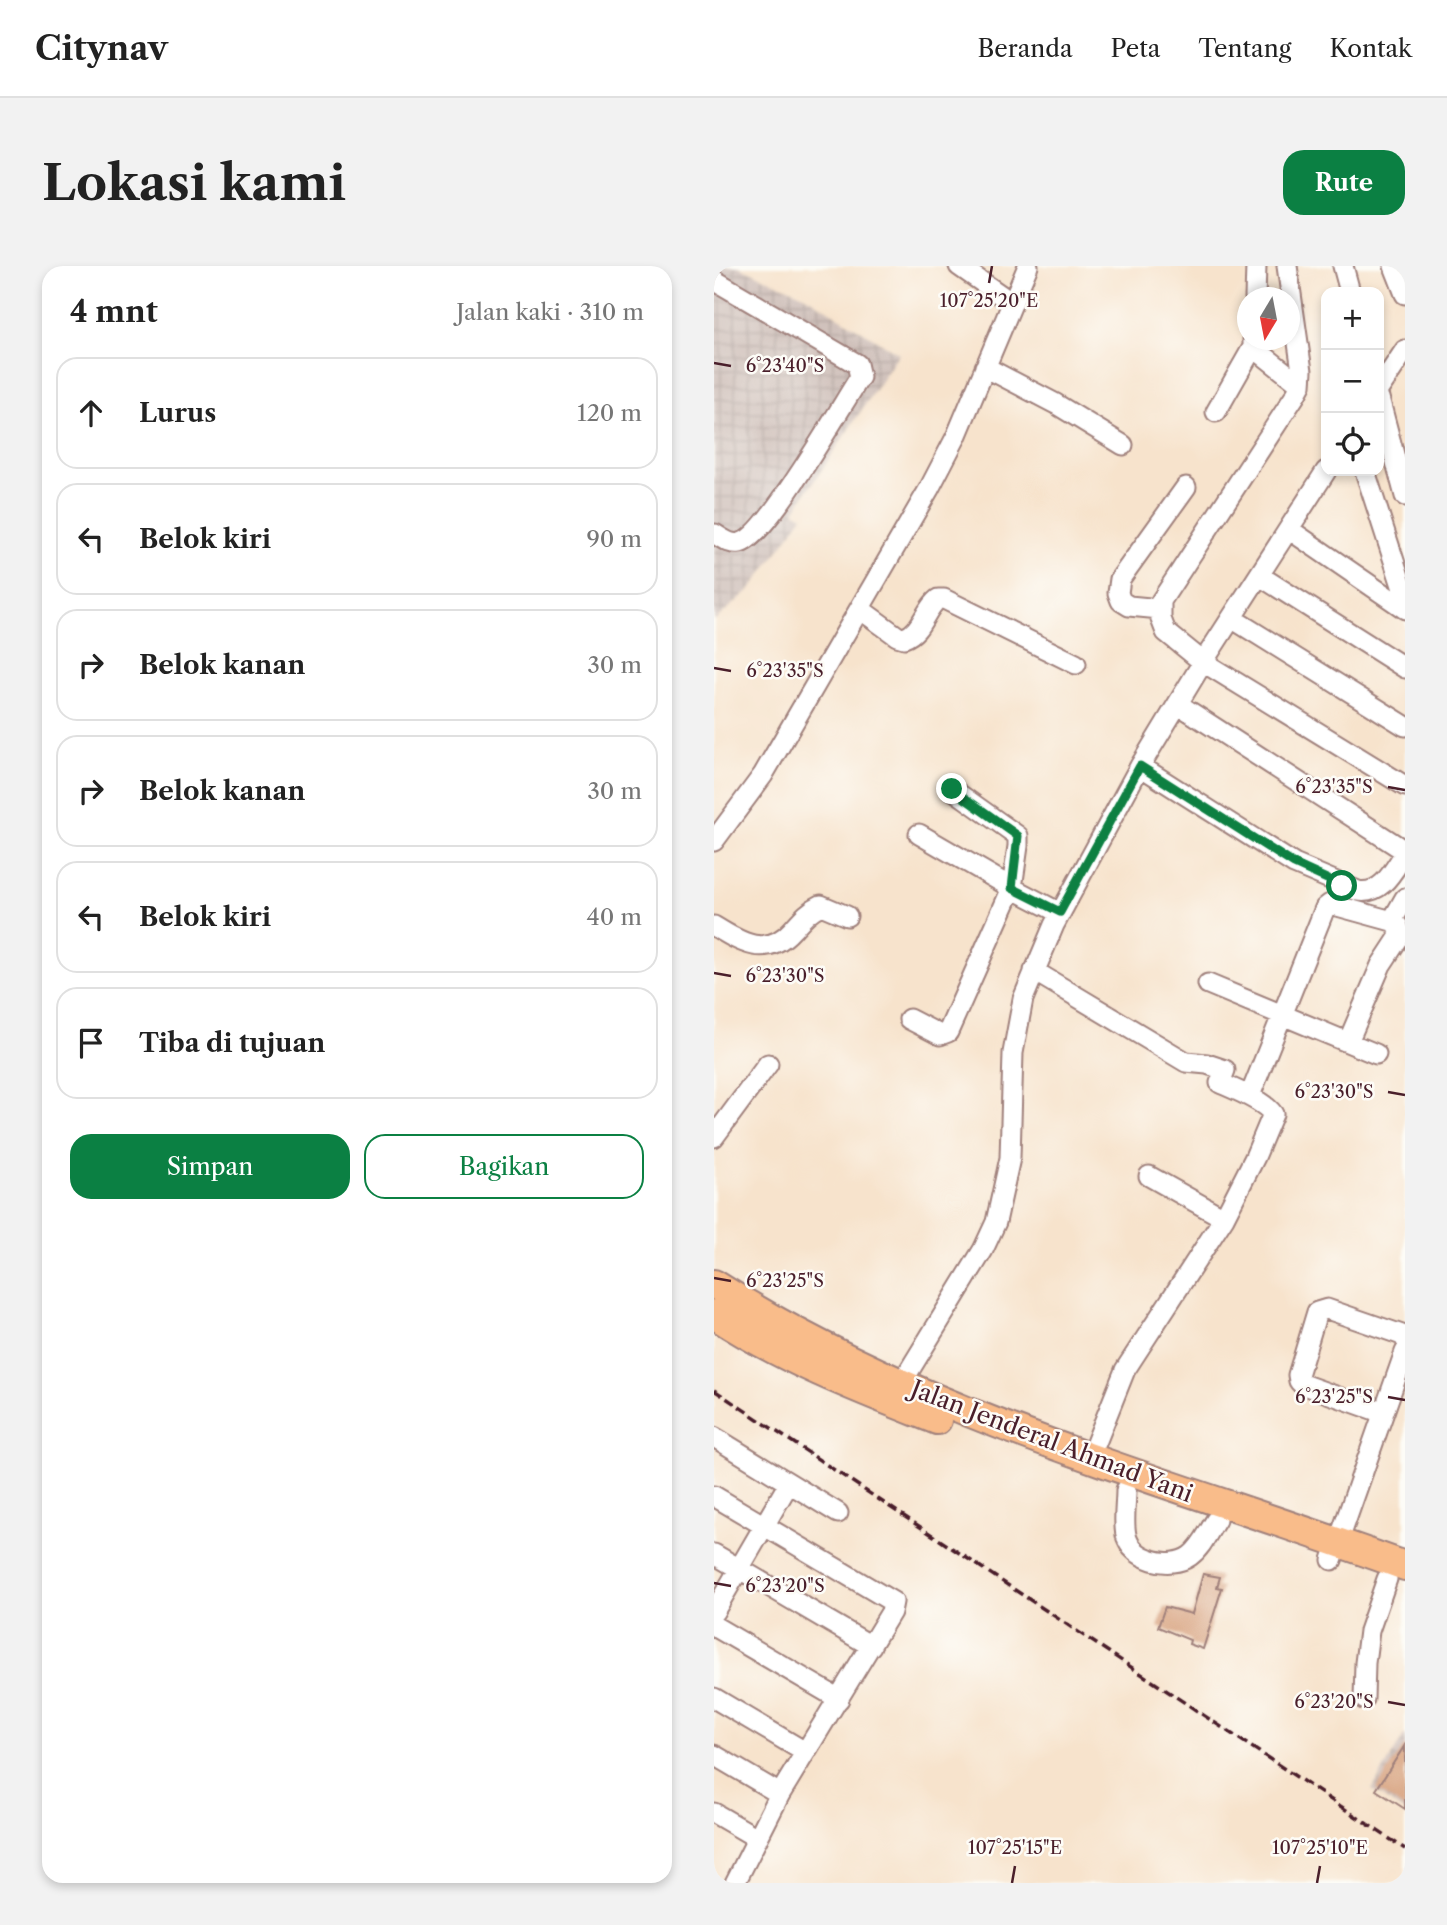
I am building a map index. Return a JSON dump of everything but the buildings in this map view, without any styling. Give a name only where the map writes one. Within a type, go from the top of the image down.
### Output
[{"type":"highway","name":"Jalan Jenderal Ahmad Yani","points":[[714,1284],[776,1322],[901,1384],[970,1414],[1399,1577]]},
{"type":"highway","name":"Jalan Jenderal Ahmad Yani","points":[[714,1314],[762,1344],[832,1377],[1037,1459],[1216,1520],[1336,1552]]},
{"type":"street","points":[[959,266],[1013,303]]},
{"type":"street","points":[[714,841],[763,775],[929,489],[956,437],[1028,266]]},
{"type":"street","points":[[1255,287],[1256,266]]},
{"type":"street","points":[[1287,266],[1302,371],[1301,385],[1296,397],[1161,601],[1160,609],[1166,632],[1203,662],[1405,786]]},
{"type":"street","points":[[1343,266],[1349,287]]},
{"type":"street","points":[[1396,268],[1405,294]]},
{"type":"street","points":[[714,280],[857,363],[860,369],[860,377],[782,500],[754,535],[737,544],[715,534]]},
{"type":"street","points":[[1216,412],[1249,350]]},
{"type":"street","points":[[1261,350],[1301,385]]},
{"type":"street","points":[[1384,382],[1405,350]]},
{"type":"street","points":[[985,367],[1056,404],[1123,445]]},
{"type":"street","points":[[1383,413],[1405,496]]},
{"type":"street","points":[[901,1384],[977,1259],[996,1222],[1010,1158],[1013,1053],[1023,999],[1060,912],[1140,766],[1203,662],[1323,476]]},
{"type":"street","points":[[1366,476],[1405,596]]},
{"type":"street","points":[[1160,609],[1129,606],[1121,601],[1117,588],[1120,579],[1186,487]]},
{"type":"street","points":[[1290,530],[1405,609]]},
{"type":"street","points":[[1260,576],[1405,668]]},
{"type":"street","points":[[860,609],[897,636],[904,638],[915,632],[933,603],[944,599],[1076,664]]},
{"type":"street","points":[[1233,619],[1405,726]]},
{"type":"street","points":[[1140,766],[1294,864],[1358,891],[1375,890],[1385,881],[1405,852],[1178,704]]},
{"type":"street","points":[[909,1019],[940,1035],[948,1032],[1012,888],[1018,836],[952,789]]},
{"type":"street","points":[[919,834],[1012,888],[1060,912]]},
{"type":"street","points":[[1392,921],[1405,898]]},
{"type":"street","points":[[1251,1097],[1281,1014],[1325,908],[1330,904],[1392,921],[1398,926],[1401,936],[1381,965],[1348,1042]]},
{"type":"street","points":[[714,926],[739,942],[757,946],[781,940],[805,915],[821,905],[847,916]]},
{"type":"street","points":[[1034,971],[1186,1062],[1207,1063],[1225,1070],[1220,1083],[1251,1097],[1271,1110],[1272,1122],[1224,1218],[1125,1370],[1090,1458]]},
{"type":"street","points":[[1208,984],[1376,1055]]},
{"type":"street","points":[[714,1138],[768,1064]]},
{"type":"street","points":[[1149,1176],[1224,1218]]},
{"type":"street","points":[[1383,1413],[1302,1384],[1298,1375],[1317,1312],[1321,1310],[1328,1309],[1402,1335],[1405,1339]]},
{"type":"street","points":[[1336,1552],[1405,1352]]},
{"type":"street","points":[[714,1437],[838,1513]]},
{"type":"street","points":[[714,1612],[789,1483]]},
{"type":"street","points":[[1126,1490],[1126,1535],[1131,1548],[1145,1557],[1161,1562],[1176,1562],[1188,1558],[1198,1549],[1216,1520]]},
{"type":"street","points":[[714,1496],[893,1602],[891,1612],[871,1646],[780,1794],[735,1883]]},
{"type":"street","points":[[714,1554],[871,1646]]},
{"type":"street","points":[[1364,1699],[1366,1646],[1399,1577]]},
{"type":"street","points":[[714,1626],[839,1699]]},
{"type":"street","points":[[714,1698],[805,1752]]},
{"type":"street","points":[[714,1755],[780,1794]]},
{"type":"street","points":[[714,1813],[757,1838]]},
{"type":"shaded area","points":[[714,266],[738,266],[804,295],[899,354],[794,511],[803,516],[752,588],[714,621]]},
{"type":"shaded area","points":[[1405,1734],[1405,1812],[1372,1790]]},
{"type":"railway","points":[[714,1390],[1405,1849]]},
{"type":"route","points":[[952,789],[1018,836],[1012,888],[1060,912],[1140,766],[1294,864],[1342,886]]}]
